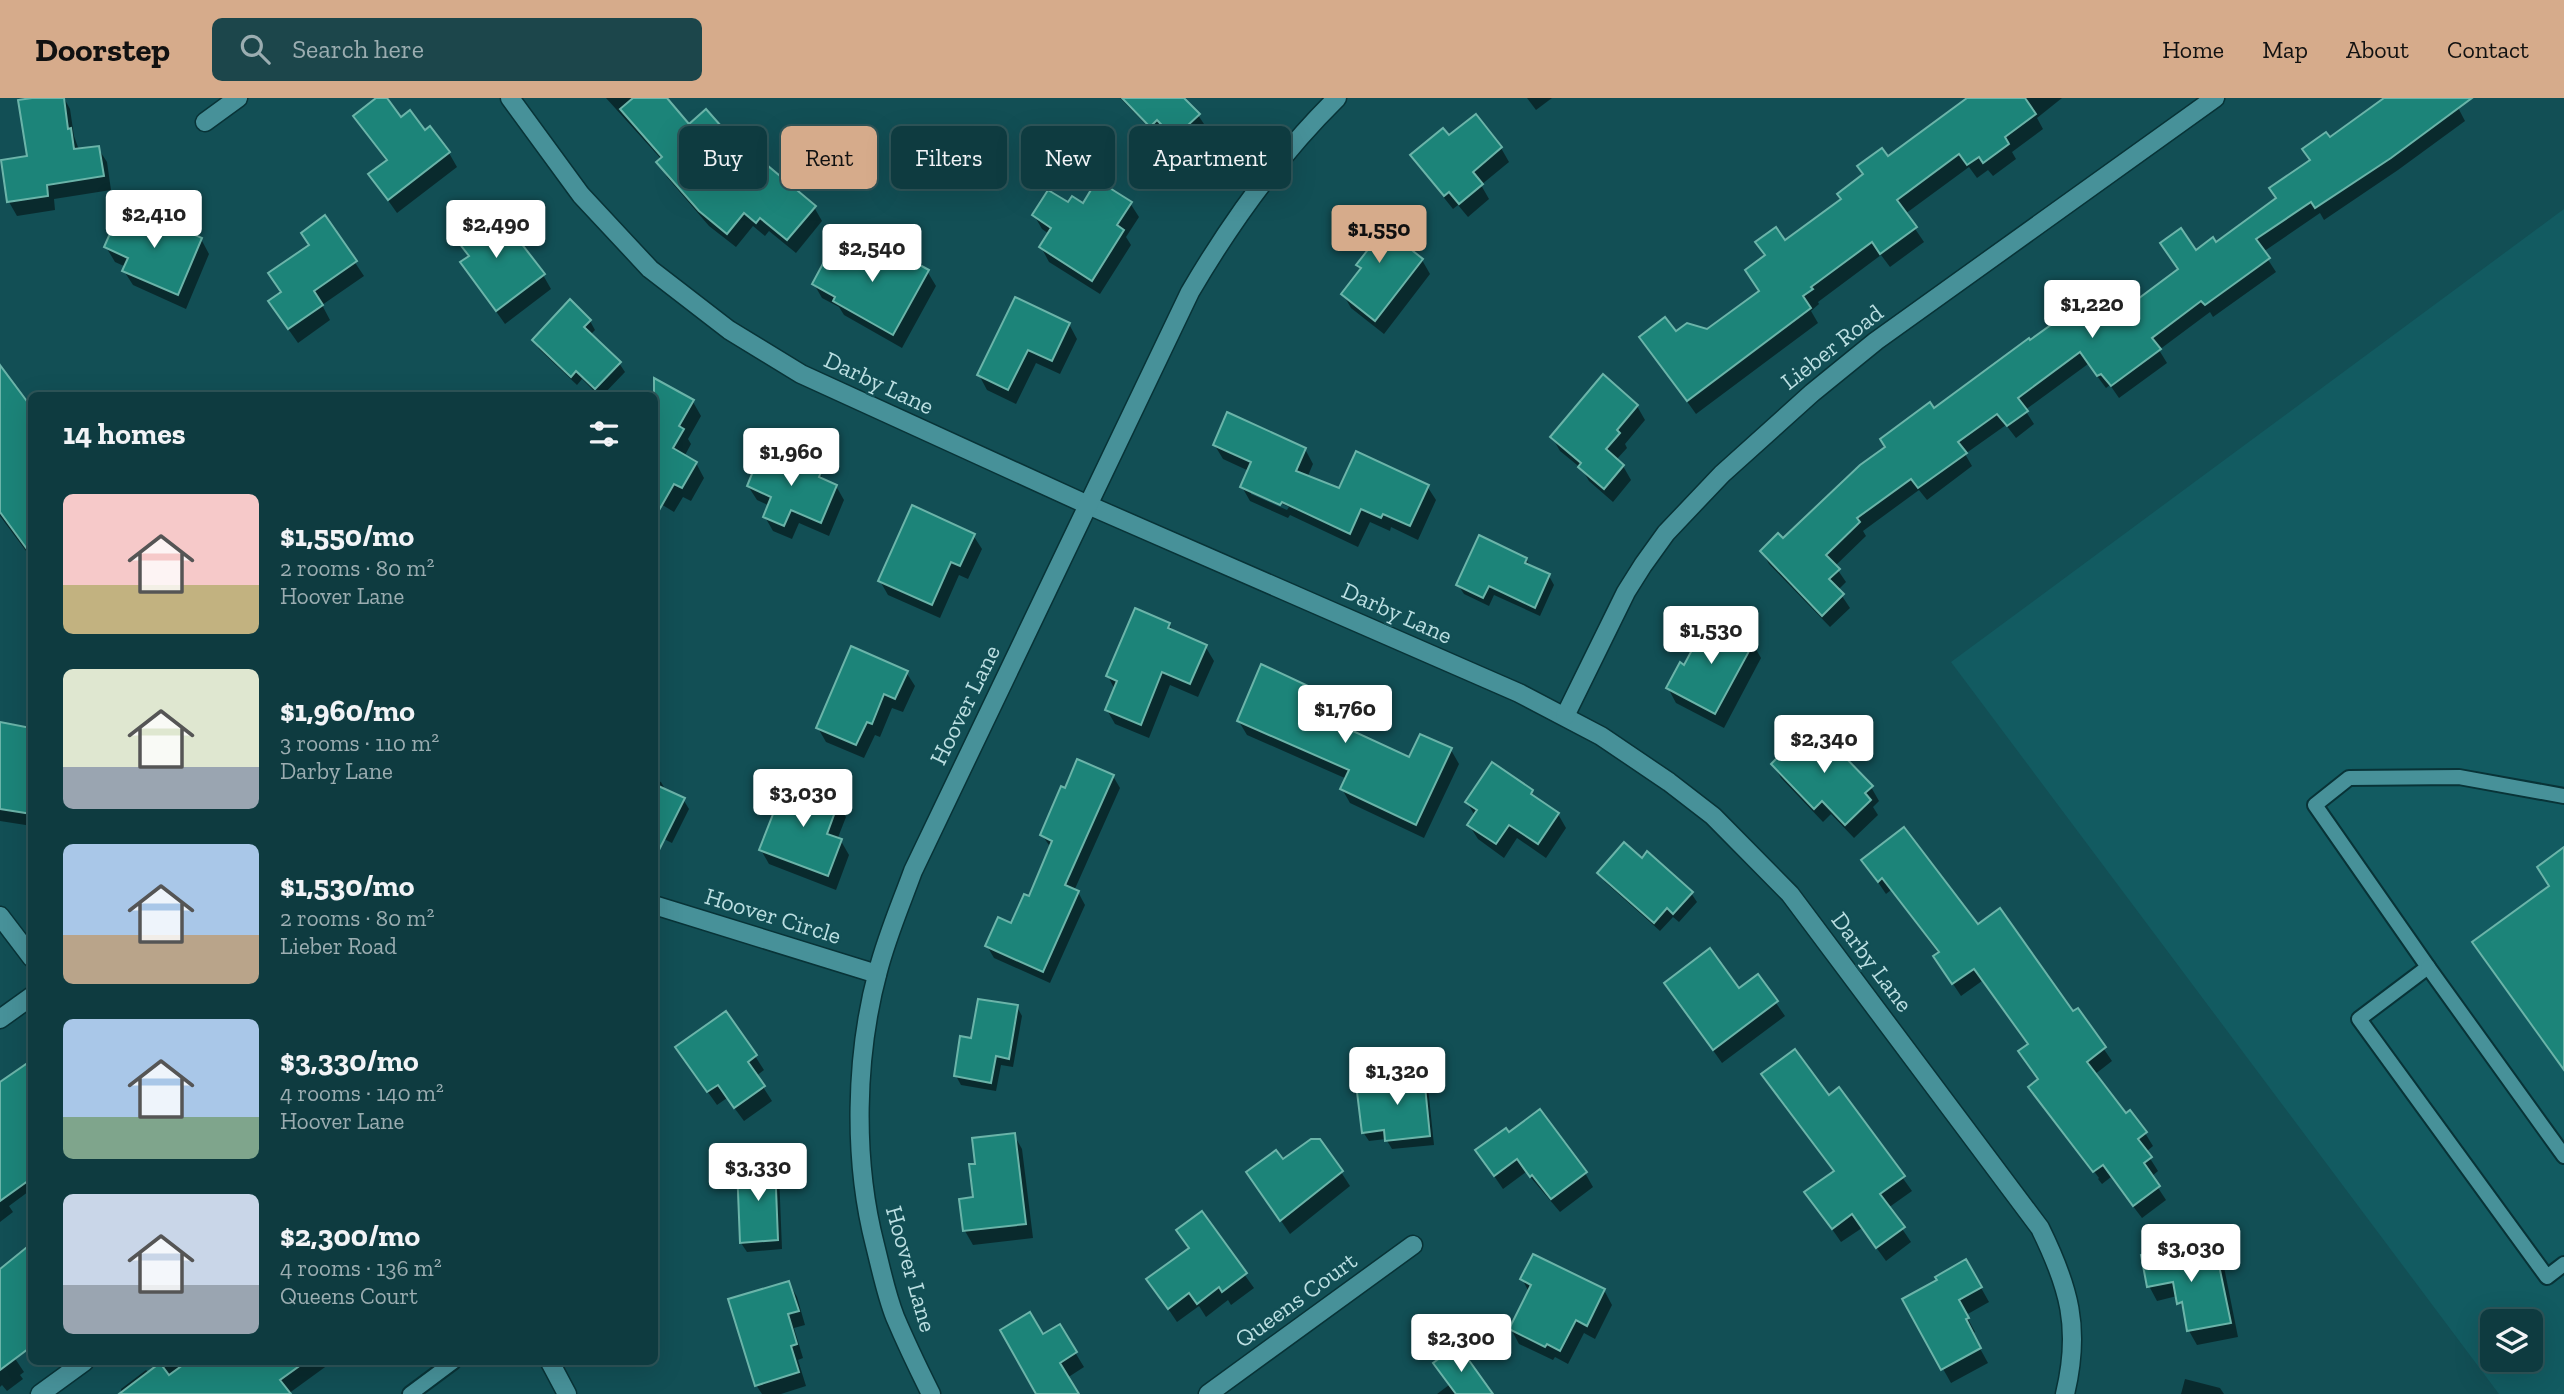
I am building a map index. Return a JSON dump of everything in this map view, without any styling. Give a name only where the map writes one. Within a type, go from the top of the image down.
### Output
[{"type":"street","points":[[205,122],[237,98]]},
{"type":"street","name":"Darby Lane","points":[[510,98],[599,217],[672,288],[729,330],[801,374],[1088,505],[1507,688],[1565,716],[1625,750],[1713,816],[1790,894],[1816,926],[2039,1228],[2059,1268],[2072,1324],[2071,1368],[2065,1394]]},
{"type":"street","name":"Lieber Road","points":[[1565,716],[1626,592],[1643,565],[1666,533],[1722,474],[1812,393],[1876,341],[2215,98]]},
{"type":"street","name":"Hoover Lane","points":[[930,1394],[894,1315],[878,1262],[862,1166],[860,1110],[867,1027],[877,974],[898,904],[1199,276],[1260,185],[1325,102]]},
{"type":"street","name":"Hoover Circle","points":[[658,906],[877,974]]},
{"type":"street","points":[[0,916],[28,953]]},
{"type":"street","points":[[0,1019],[28,999]]},
{"type":"street","name":"Queens Court","points":[[1208,1394],[1413,1245]]},
{"type":"street","points":[[40,1394],[80,1365]]},
{"type":"street","points":[[552,1365],[567,1394]]},
{"type":"lane","points":[[2564,796],[2459,777],[2349,778],[2315,805],[2564,1156]]},
{"type":"lane","points":[[2428,967],[2359,1018],[2547,1277],[2564,1264]]},
{"type":"lane","points":[[410,1394],[449,1365]]},
{"type":"shaded area","points":[[2564,209],[2564,1394],[2499,1394],[2483,1372],[2543,1372],[2543,1309],[2480,1309],[2480,1369],[1951,662]]},
{"type":"building","points":[[64,98],[74,149],[99,146],[104,176],[47,185],[48,196],[7,202],[1,160],[27,156],[18,100]]},
{"type":"building","points":[[376,98],[387,98],[401,117],[410,110],[425,130],[430,126],[450,152],[388,200],[368,174],[387,160],[353,116]]},
{"type":"building","points":[[633,98],[667,98],[689,124],[706,109],[721,126],[679,126],[679,188],[656,162],[662,157],[620,109]]},
{"type":"building","points":[[1122,98],[1184,98],[1200,114],[1187,126],[1163,126],[1157,120],[1149,126]]},
{"type":"building","points":[[1967,98],[2025,98],[2036,114],[2005,137],[2009,144],[1983,163],[1979,157],[1967,165],[1959,154],[1897,200],[1917,227],[1880,254],[1872,242],[1811,287],[1813,289],[1803,296],[1811,308],[1687,401],[1639,337],[1665,317],[1676,331],[1687,323],[1707,329],[1759,291],[1745,270],[1765,255],[1755,242],[1776,227],[1785,240],[1841,199],[1837,194],[1863,174],[1857,166],[1882,148],[1888,156]]},
{"type":"building","points":[[2384,98],[2472,98],[2391,158],[2315,208],[2311,202],[2256,239],[2270,258],[2205,305],[2201,301],[2152,338],[2161,349],[2111,386],[2101,374],[2097,376],[2080,352],[2018,398],[2028,411],[2007,426],[1997,414],[1958,442],[1967,453],[1918,488],[1911,479],[1857,518],[1860,522],[1826,555],[1840,569],[1829,579],[1844,594],[1822,616],[1760,551],[1778,533],[1783,538],[1860,465],[1885,447],[1880,439],[1930,402],[1934,408],[2094,294],[2111,319],[2178,269],[2160,243],[2181,228],[2196,250],[2213,237],[2216,242],[2276,198],[2269,188],[2310,160],[2302,149],[2326,132],[2330,137]]},
{"type":"building","points":[[1476,114],[1502,147],[1473,172],[1483,184],[1459,204],[1449,192],[1444,196],[1410,155],[1443,128],[1449,135]]},
{"type":"building","points":[[767,165],[781,177],[781,189],[796,189],[816,206],[787,240],[760,218],[756,223],[744,213],[727,234],[699,211],[680,189],[767,189]]},
{"type":"building","points":[[1092,189],[1111,189],[1132,202],[1117,225],[1124,230],[1092,281],[1039,247],[1051,228],[1032,215],[1048,190],[1068,202],[1072,196],[1083,203]]},
{"type":"building","points":[[1366,207],[1396,231],[1393,235],[1423,259],[1375,321],[1341,294],[1361,268],[1356,265],[1370,247],[1348,230]]},
{"type":"building","points":[[484,210],[499,230],[507,225],[545,274],[496,311],[460,262],[469,256],[452,234]]},
{"type":"building","points":[[120,211],[144,221],[147,214],[202,238],[178,295],[122,271],[128,258],[104,247]]},
{"type":"building","points":[[325,215],[357,261],[314,291],[323,305],[288,329],[268,301],[281,292],[268,273],[309,245],[301,233]]},
{"type":"building","points":[[867,241],[892,254],[894,251],[929,270],[893,335],[833,301],[835,297],[812,284],[833,245],[857,258]]},
{"type":"building","points":[[1015,297],[1070,323],[1052,361],[1028,350],[1008,390],[977,375]]},
{"type":"building","points":[[570,299],[591,320],[584,327],[621,362],[595,389],[576,371],[571,377],[532,340]]},
{"type":"building","points":[[0,365],[28,403],[28,550],[0,512]]},
{"type":"building","points":[[1603,374],[1638,405],[1617,430],[1620,433],[1606,449],[1624,465],[1604,489],[1578,467],[1581,463],[1550,437]]},
{"type":"building","points":[[654,378],[694,400],[679,426],[684,429],[673,448],[697,462],[682,488],[674,484],[658,512],[658,392],[654,392]]},
{"type":"building","points":[[1227,412],[1306,448],[1296,471],[1339,488],[1356,451],[1429,485],[1410,526],[1383,514],[1381,518],[1361,509],[1350,534],[1282,502],[1280,505],[1240,487],[1251,462],[1213,445]]},
{"type":"building","points":[[763,447],[821,472],[819,477],[837,485],[821,523],[791,510],[784,526],[763,517],[771,497],[747,486]]},
{"type":"building","points":[[912,505],[975,534],[960,566],[951,562],[932,605],[878,581]]},
{"type":"building","points":[[1479,535],[1527,558],[1525,563],[1550,574],[1535,608],[1489,586],[1483,598],[1456,585]]},
{"type":"building","points":[[1135,608],[1170,623],[1168,628],[1207,645],[1190,684],[1162,672],[1141,725],[1105,710],[1117,681],[1106,676]]},
{"type":"building","points":[[1709,618],[1754,642],[1715,714],[1666,688],[1680,662],[1684,665]]},
{"type":"building","points":[[851,646],[908,671],[895,699],[884,694],[872,724],[867,722],[856,745],[816,728]]},
{"type":"building","points":[[1261,664],[1338,700],[1329,720],[1409,757],[1420,734],[1452,748],[1416,825],[1340,789],[1349,770],[1237,721]]},
{"type":"building","points":[[0,722],[28,727],[28,813],[0,809]]},
{"type":"building","points":[[1812,723],[1873,786],[1865,793],[1871,800],[1845,825],[1822,801],[1814,809],[1771,764]]},
{"type":"building","points":[[1077,759],[1114,775],[1065,885],[1079,891],[1043,972],[985,946],[998,917],[1011,923],[1024,894],[1029,896],[1052,841],[1040,835],[1061,786],[1065,788]]},
{"type":"building","points":[[1492,762],[1533,790],[1531,794],[1559,813],[1538,844],[1509,825],[1496,844],[1467,825],[1477,810],[1465,802]]},
{"type":"building","points":[[786,781],[839,801],[827,834],[842,839],[828,876],[759,850]]},
{"type":"building","points":[[658,786],[685,798],[658,852]]},
{"type":"building","points":[[1904,827],[1978,924],[2000,908],[2073,1011],[2078,1008],[2106,1047],[2087,1062],[2126,1113],[2130,1110],[2147,1132],[2138,1139],[2152,1157],[2144,1163],[2160,1186],[2133,1206],[2103,1165],[2093,1172],[2028,1087],[2038,1079],[2018,1051],[2028,1044],[1974,969],[1952,984],[1933,956],[1939,952],[1882,878],[1878,882],[1861,860]]},
{"type":"building","points":[[1624,842],[1642,858],[1647,851],[1693,892],[1673,914],[1667,908],[1654,923],[1597,873]]},
{"type":"building","points":[[2564,847],[2564,1070],[2472,942],[2549,886],[2537,867]]},
{"type":"building","points":[[1710,948],[1739,988],[1758,974],[1778,1001],[1713,1050],[1664,983]]},
{"type":"building","points":[[978,999],[1018,1005],[1009,1059],[996,1056],[991,1083],[954,1076],[960,1036],[971,1038]]},
{"type":"building","points":[[726,1011],[757,1055],[748,1062],[765,1086],[734,1108],[718,1085],[707,1092],[675,1047]]},
{"type":"building","points":[[1795,1049],[1829,1095],[1839,1087],[1905,1176],[1880,1194],[1905,1227],[1876,1248],[1852,1214],[1832,1229],[1804,1192],[1834,1171],[1761,1074]]},
{"type":"building","points":[[28,1063],[28,1181],[0,1201],[0,1082]]},
{"type":"building","points":[[1423,1066],[1430,1136],[1385,1141],[1384,1130],[1362,1133],[1357,1092],[1375,1090],[1375,1085],[1396,1083],[1394,1069]]},
{"type":"building","points":[[1540,1109],[1587,1172],[1551,1199],[1517,1159],[1494,1176],[1475,1150],[1506,1128],[1509,1132]]},
{"type":"building","points":[[1015,1133],[1026,1224],[963,1231],[959,1199],[973,1197],[969,1164],[975,1164],[972,1138]]},
{"type":"building","points":[[1311,1139],[1320,1139],[1343,1171],[1280,1221],[1246,1172],[1276,1150],[1283,1159]]},
{"type":"building","points":[[775,1163],[778,1240],[740,1243],[737,1166]]},
{"type":"building","points":[[1202,1211],[1247,1273],[1222,1292],[1219,1287],[1197,1304],[1189,1293],[1168,1309],[1146,1279],[1189,1248],[1176,1230]]},
{"type":"building","points":[[28,1246],[28,1349],[0,1370],[0,1269]]},
{"type":"building","points":[[2215,1246],[2231,1323],[2187,1331],[2182,1302],[2177,1304],[2173,1282],[2147,1287],[2141,1255],[2177,1247],[2178,1254]]},
{"type":"building","points":[[1533,1254],[1605,1289],[1587,1326],[1576,1320],[1560,1351],[1547,1344],[1545,1347],[1509,1329],[1531,1285],[1520,1279]]},
{"type":"building","points":[[1966,1259],[1982,1287],[1959,1300],[1981,1348],[1941,1370],[1902,1299],[1937,1280],[1935,1277]]},
{"type":"building","points":[[789,1281],[799,1311],[788,1314],[797,1344],[791,1346],[799,1372],[755,1386],[728,1299]]},
{"type":"building","points":[[1030,1312],[1043,1334],[1060,1324],[1077,1352],[1060,1363],[1079,1394],[1036,1394],[1000,1330]]},
{"type":"building","points":[[1458,1345],[1493,1394],[1456,1394],[1433,1363]]},
{"type":"building","points":[[157,1365],[162,1365],[169,1375],[183,1365],[301,1365],[280,1380],[291,1394],[119,1394]]}]
